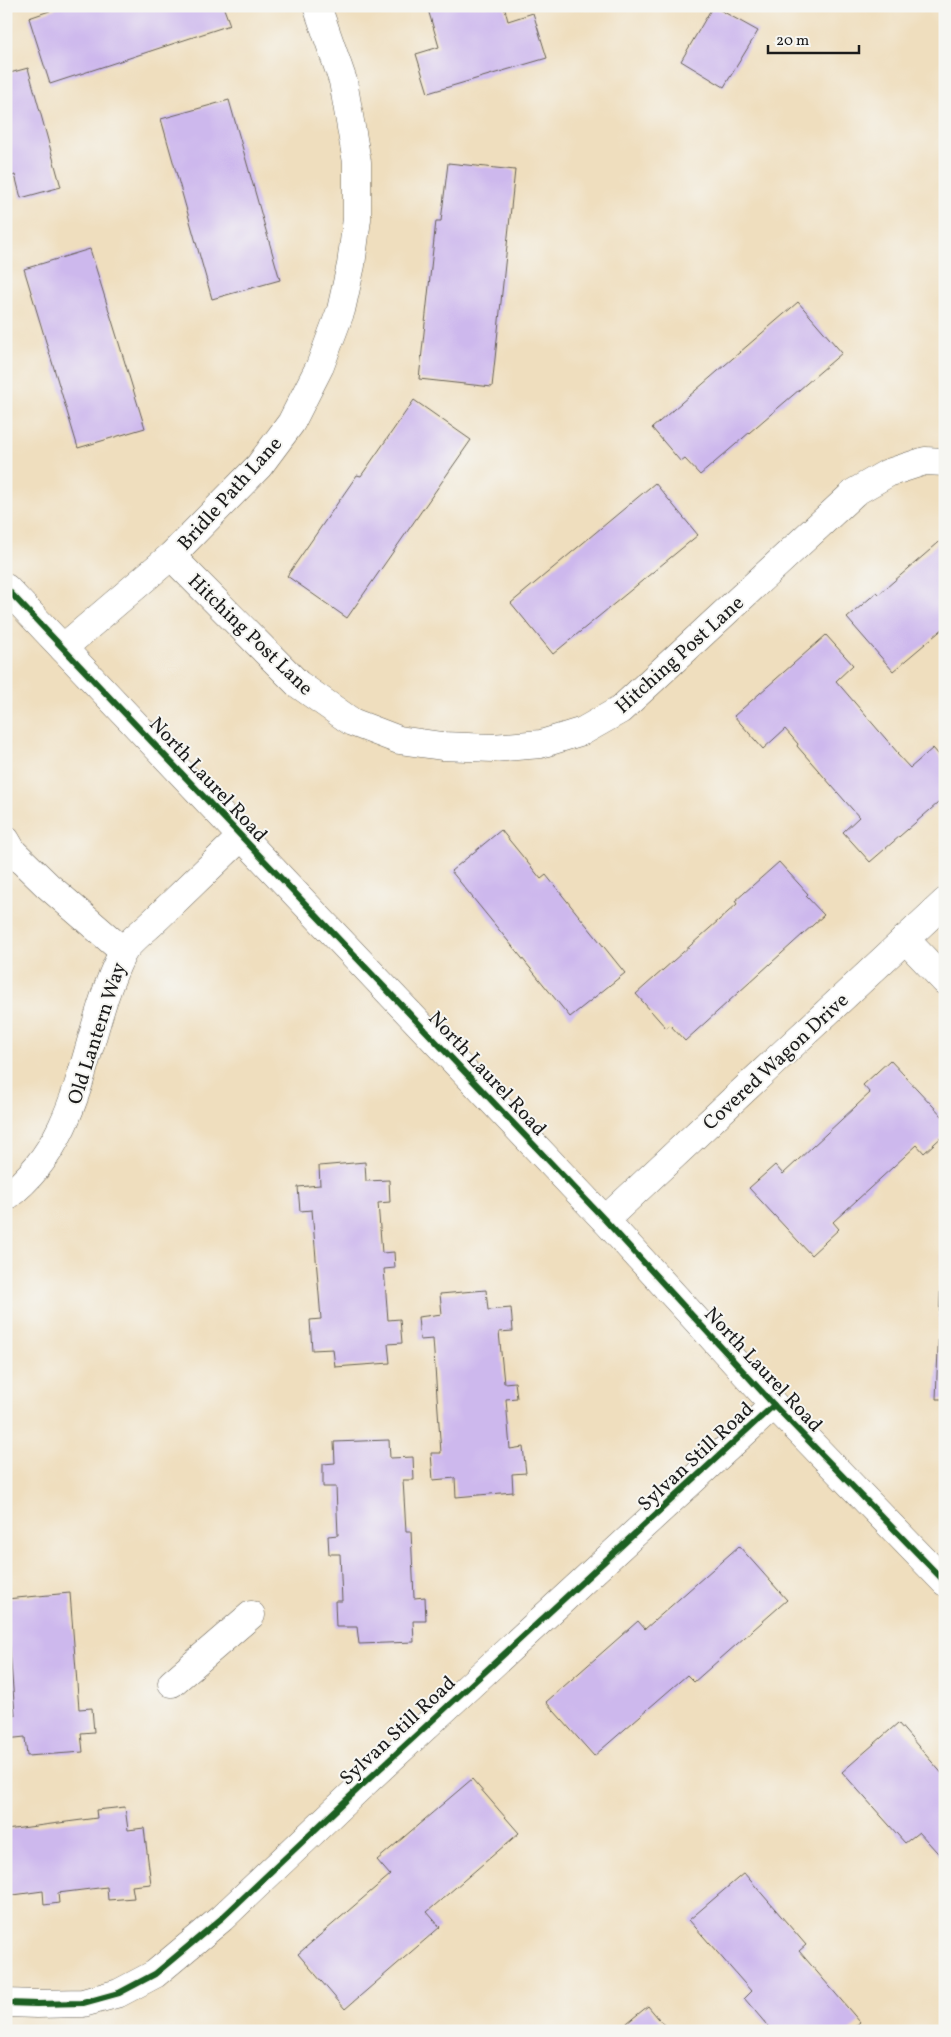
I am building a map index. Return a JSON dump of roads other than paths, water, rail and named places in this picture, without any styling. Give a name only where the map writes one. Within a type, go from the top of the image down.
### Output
[{"type":"street","name":"Bridle Path Lane","points":[[63,648],[171,556],[259,466],[291,423],[320,366],[341,310],[351,265],[357,218],[357,162],[342,81],[317,6]]},
{"type":"street","name":"Hitching Post Lane","points":[[171,556],[298,684],[352,722],[399,740],[442,746],[493,748],[541,744],[583,730],[620,710],[855,492],[888,473],[925,461],[945,462]]},
{"type":"street","name":"North Laurel Road","points":[[6,588],[605,1220],[774,1404],[945,1582]]},
{"type":"street","name":"Old Lantern Way","points":[[6,1197],[20,1187],[46,1153],[66,1121],[80,1084],[104,995],[123,951],[241,837]]},
{"type":"street","points":[[6,840],[13,852],[47,885],[123,951]]},
{"type":"street","name":"Covered Wagon Drive","points":[[605,1220],[945,902]]},
{"type":"street","points":[[906,939],[945,981]]},
{"type":"street","name":"Sylvan Still Road","points":[[6,2003],[83,2003],[119,1993],[155,1974],[222,1918],[359,1788],[774,1404]]},
{"type":"street","points":[[172,1683],[251,1615]]}]
